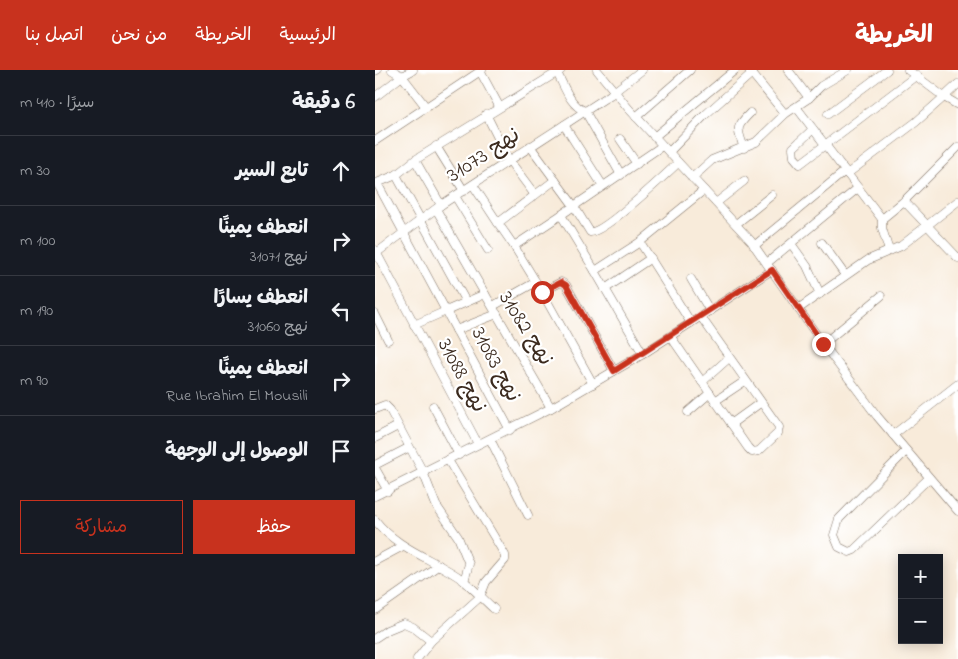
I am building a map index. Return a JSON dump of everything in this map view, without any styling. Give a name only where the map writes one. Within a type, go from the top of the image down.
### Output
[{"type":"street","points":[[392,70],[402,76],[426,107]]},
{"type":"street","points":[[375,97],[413,70]]},
{"type":"street","points":[[609,70],[600,73],[636,117],[736,224],[754,246],[823,344],[893,435],[958,511]]},
{"type":"street","name":"نهج 31073","points":[[375,252],[421,218],[616,91],[642,70]]},
{"type":"street","points":[[636,117],[690,70]]},
{"type":"street","points":[[654,137],[735,70]]},
{"type":"street","points":[[788,70],[809,98]]},
{"type":"street","points":[[692,178],[712,160],[756,142],[785,114],[797,108],[821,86],[847,70]]},
{"type":"street","points":[[828,114],[887,70]]},
{"type":"street","points":[[908,70],[958,105]]},
{"type":"street","points":[[375,141],[481,71],[499,106]]},
{"type":"street","points":[[376,182],[396,175],[415,160],[486,114],[559,71],[573,102],[579,109],[585,111],[621,174]]},
{"type":"street","points":[[669,152],[751,72],[785,114]]},
{"type":"street","points":[[813,129],[793,148],[797,162],[803,164],[825,144],[917,75]]},
{"type":"street","points":[[754,246],[846,172],[916,122],[958,84]]},
{"type":"street","points":[[797,108],[882,219],[889,251]]},
{"type":"street","points":[[745,148],[737,130],[738,126],[750,112]]},
{"type":"street","points":[[486,114],[509,160],[535,195]]},
{"type":"street","points":[[564,125],[603,186]]},
{"type":"street","points":[[620,139],[637,164]]},
{"type":"street","points":[[437,146],[464,191]]},
{"type":"street","points":[[530,146],[574,206],[589,230],[595,232],[642,196],[678,163]]},
{"type":"street","points":[[514,246],[662,146]]},
{"type":"street","points":[[882,219],[904,201],[958,147]]},
{"type":"street","points":[[415,160],[485,294]]},
{"type":"street","points":[[396,175],[466,302]]},
{"type":"street","points":[[498,223],[555,180]]},
{"type":"street","points":[[716,204],[744,181]]},
{"type":"street","name":"نهج 31083","points":[[376,182],[510,430]]},
{"type":"street","points":[[473,185],[536,282],[593,384]]},
{"type":"street","points":[[767,263],[858,188]]},
{"type":"street","points":[[595,272],[640,242],[703,190]]},
{"type":"street","points":[[736,224],[772,195]]},
{"type":"street","points":[[455,196],[489,250]]},
{"type":"street","points":[[904,201],[958,258]]},
{"type":"street","points":[[798,308],[868,260],[901,246],[958,201]]},
{"type":"street","points":[[561,215],[643,354]]},
{"type":"street","points":[[640,242],[691,323]]},
{"type":"street","points":[[822,243],[845,275]]},
{"type":"street","points":[[792,244],[807,266],[820,294]]},
{"type":"street","name":"نهج 31088","points":[[375,252],[478,444]]},
{"type":"street","points":[[605,289],[651,258]]},
{"type":"street","points":[[375,496],[551,408],[671,337],[772,270]]},
{"type":"street","points":[[691,279],[710,311]]},
{"type":"street","points":[[456,330],[495,310],[536,282]]},
{"type":"street","points":[[543,295],[561,282],[566,285],[614,371]]},
{"type":"street","name":"نهج 31082","points":[[414,325],[448,315],[466,302],[485,294],[551,408]]},
{"type":"street","points":[[823,344],[881,296]]},
{"type":"street","points":[[375,314],[388,340]]},
{"type":"street","points":[[671,337],[731,424],[753,452],[759,451],[773,439],[779,430],[701,317]]},
{"type":"street","points":[[702,382],[729,358]]},
{"type":"street","points":[[688,412],[745,381]]},
{"type":"street","points":[[893,435],[958,384]]},
{"type":"street","points":[[731,424],[760,403]]},
{"type":"street","points":[[375,409],[382,405],[388,407],[408,448],[423,472],[436,505],[468,557],[469,564],[464,581]]},
{"type":"street","points":[[433,406],[459,455]]},
{"type":"street","points":[[375,438],[398,426]]},
{"type":"street","points":[[490,439],[528,515]]},
{"type":"street","points":[[388,491],[375,466],[408,448]]},
{"type":"street","points":[[906,451],[839,519],[834,535],[835,541],[843,550],[854,550],[929,478]]},
{"type":"street","points":[[417,659],[431,641],[480,596],[486,582],[502,565],[505,555],[448,460]]},
{"type":"street","points":[[375,521],[403,546],[464,581],[494,609]]},
{"type":"street","points":[[375,561],[403,546]]},
{"type":"street","points":[[375,610],[439,565]]},
{"type":"street","points":[[375,638],[387,630],[404,623],[413,626],[431,641]]},
{"type":"route","points":[[542,292],[561,282],[566,285],[614,371],[671,337],[772,270],[823,344]]}]
